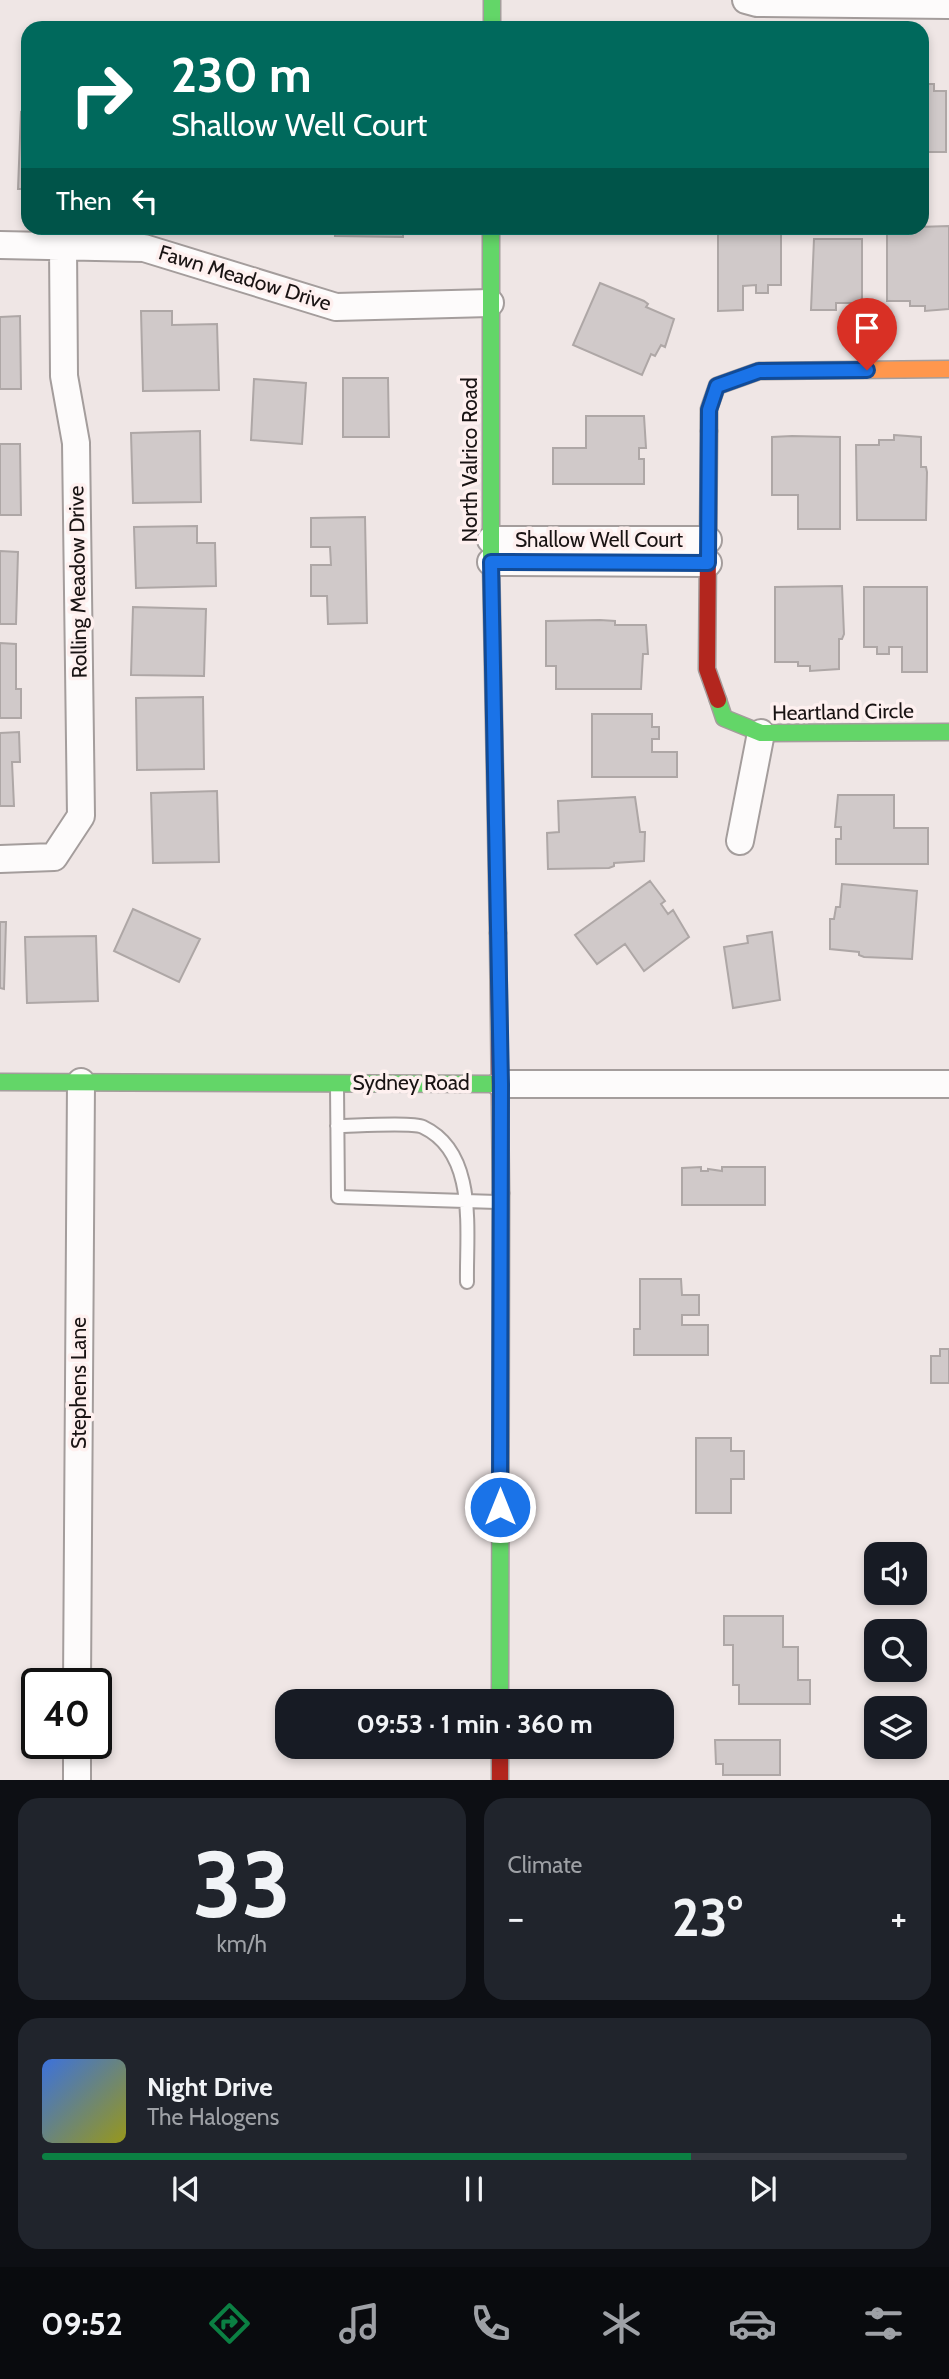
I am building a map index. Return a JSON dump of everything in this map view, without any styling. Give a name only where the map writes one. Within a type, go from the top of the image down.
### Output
[{"type":"street","points":[[492,0],[492,21]]},
{"type":"street","points":[[746,0],[757,3],[949,5]]},
{"type":"street","name":"North Valrico Road","points":[[491,235],[491,551],[501,1084],[500,1689]]},
{"type":"street","name":"Fawn Meadow Drive","points":[[0,244],[144,248],[336,307],[490,303]]},
{"type":"street","name":"Rolling Meadow Drive","points":[[0,859],[54,857],[81,817],[76,443],[64,376],[63,246]]},
{"type":"street","name":"Heartland Circle","points":[[949,369],[759,371],[717,386],[709,410],[707,669],[724,718],[761,733],[949,732]]},
{"type":"street","name":"Shallow Well Court","points":[[491,551],[708,552]]},
{"type":"street","points":[[740,841],[761,733]]},
{"type":"street","name":"Sydney Road","points":[[0,1082],[949,1084]]},
{"type":"street","name":"Stephens Lane","points":[[77,1668],[81,1082]]},
{"type":"street","points":[[76,1780],[77,1759]]},
{"type":"street","points":[[500,1759],[500,1780]]},
{"type":"lane","points":[[337,1083],[338,1197],[501,1202]]},
{"type":"lane","points":[[337,1126],[422,1126],[454,1152],[466,1202],[467,1282]]},
{"type":"building","points":[[929,84],[934,84],[934,91],[946,91],[946,152],[929,152]]},
{"type":"building","points":[[21,112],[21,189],[18,189]]},
{"type":"building","points":[[949,226],[949,309],[925,311],[925,306],[910,306],[910,301],[887,301],[887,235],[929,235],[929,227]]},
{"type":"building","points":[[403,235],[403,237],[335,236]]},
{"type":"building","points":[[718,235],[781,235],[781,285],[768,285],[768,293],[756,293],[756,285],[743,286],[743,310],[718,311]]},
{"type":"building","points":[[814,239],[862,239],[862,303],[836,303],[836,310],[811,310]]},
{"type":"building","points":[[600,283],[644,301],[648,304],[646,307],[674,319],[665,347],[661,345],[655,356],[651,354],[642,375],[573,345]]},
{"type":"building","points":[[141,311],[172,311],[172,325],[217,324],[219,390],[143,391]]},
{"type":"building","points":[[20,316],[21,389],[0,389],[0,317]]},
{"type":"building","points":[[343,378],[388,378],[389,437],[343,437]]},
{"type":"building","points":[[254,379],[306,383],[302,444],[251,440]]},
{"type":"building","points":[[586,416],[644,416],[646,448],[639,448],[639,459],[644,459],[644,484],[553,484],[553,448],[586,448]]},
{"type":"building","points":[[200,431],[201,502],[133,503],[131,433]]},
{"type":"building","points":[[894,435],[921,437],[921,467],[926,467],[927,472],[926,520],[857,520],[856,445],[879,445],[879,440],[894,440]]},
{"type":"building","points":[[772,437],[840,437],[840,529],[798,529],[798,495],[772,495]]},
{"type":"building","points":[[0,444],[20,444],[21,515],[0,515]]},
{"type":"building","points":[[365,517],[367,623],[328,624],[327,596],[311,596],[311,565],[331,565],[330,547],[311,547],[311,518]]},
{"type":"building","points":[[197,526],[197,543],[215,543],[216,586],[136,588],[134,527]]},
{"type":"building","points":[[0,551],[18,552],[16,624],[0,624]]},
{"type":"building","points":[[842,586],[844,634],[842,639],[839,639],[839,669],[810,671],[810,666],[798,666],[798,662],[775,662],[775,587]]},
{"type":"building","points":[[864,587],[927,587],[927,672],[902,672],[902,647],[889,647],[889,654],[877,654],[877,647],[864,647]]},
{"type":"building","points":[[133,607],[206,609],[204,676],[131,675]]},
{"type":"building","points":[[546,621],[615,621],[615,625],[646,625],[648,654],[643,654],[641,689],[556,689],[556,666],[546,666]]},
{"type":"building","points":[[0,643],[16,644],[16,689],[21,689],[21,718],[0,718]]},
{"type":"building","points":[[203,697],[204,769],[137,770],[136,698]]},
{"type":"building","points":[[592,714],[652,714],[652,727],[659,727],[659,739],[652,739],[652,752],[677,752],[677,777],[592,777]]},
{"type":"building","points":[[19,732],[20,762],[12,762],[14,806],[0,806],[0,733]]},
{"type":"building","points":[[217,791],[219,862],[153,863],[151,793]]},
{"type":"building","points":[[838,795],[894,795],[894,828],[928,828],[928,864],[836,864],[836,839],[841,839],[841,827],[835,827]]},
{"type":"building","points":[[635,797],[640,832],[645,832],[644,861],[614,863],[614,866],[609,868],[548,869],[547,833],[559,832],[558,801]]},
{"type":"building","points":[[650,881],[665,901],[661,904],[668,914],[673,910],[689,937],[644,971],[625,944],[597,964],[575,935]]},
{"type":"building","points":[[842,884],[917,891],[912,959],[864,957],[859,955],[859,952],[830,949],[830,919],[834,919],[836,907],[840,907]]},
{"type":"building","points":[[133,909],[200,939],[179,982],[114,951]]},
{"type":"building","points":[[0,922],[6,922],[4,989],[0,988]]},
{"type":"building","points":[[772,932],[780,1000],[733,1008],[724,947],[748,943],[747,936]]},
{"type":"building","points":[[96,936],[98,1001],[27,1003],[25,937]]},
{"type":"building","points":[[701,1167],[701,1171],[722,1171],[722,1167],[765,1167],[765,1205],[682,1205],[682,1168]]},
{"type":"building","points":[[640,1279],[681,1279],[682,1295],[699,1295],[699,1315],[682,1315],[682,1325],[708,1325],[708,1355],[634,1355],[634,1329],[640,1329]]},
{"type":"building","points":[[940,1349],[949,1349],[949,1383],[931,1383],[931,1356],[940,1356]]},
{"type":"building","points":[[696,1438],[731,1438],[731,1451],[744,1451],[744,1479],[731,1479],[731,1513],[696,1513]]},
{"type":"building","points":[[724,1616],[783,1616],[783,1647],[798,1647],[798,1680],[810,1680],[810,1704],[739,1704],[739,1685],[733,1685],[733,1645],[724,1645]]},
{"type":"building","points":[[715,1740],[780,1740],[780,1775],[723,1775],[723,1764],[716,1764]]},
{"type":"traffic: fast","points":[[492,0],[492,21]]},
{"type":"traffic: fast","points":[[491,235],[491,562],[498,933]]},
{"type":"traffic: fast","points":[[718,700],[724,718],[761,733],[949,732]]},
{"type":"traffic: fast","points":[[0,1082],[501,1084]]},
{"type":"traffic: fast","points":[[500,1689],[501,1193]]},
{"type":"traffic: slow","points":[[709,431],[709,409],[717,386],[759,371],[949,369]]},
{"type":"traffic: jam","points":[[709,431],[707,669],[718,700]]},
{"type":"traffic: jam","points":[[498,933],[501,1193]]},
{"type":"traffic: jam","points":[[500,1759],[500,1780]]},
{"type":"route","points":[[500,1507],[501,1084],[491,562],[708,563],[709,410],[717,386],[759,371],[867,370]]}]
